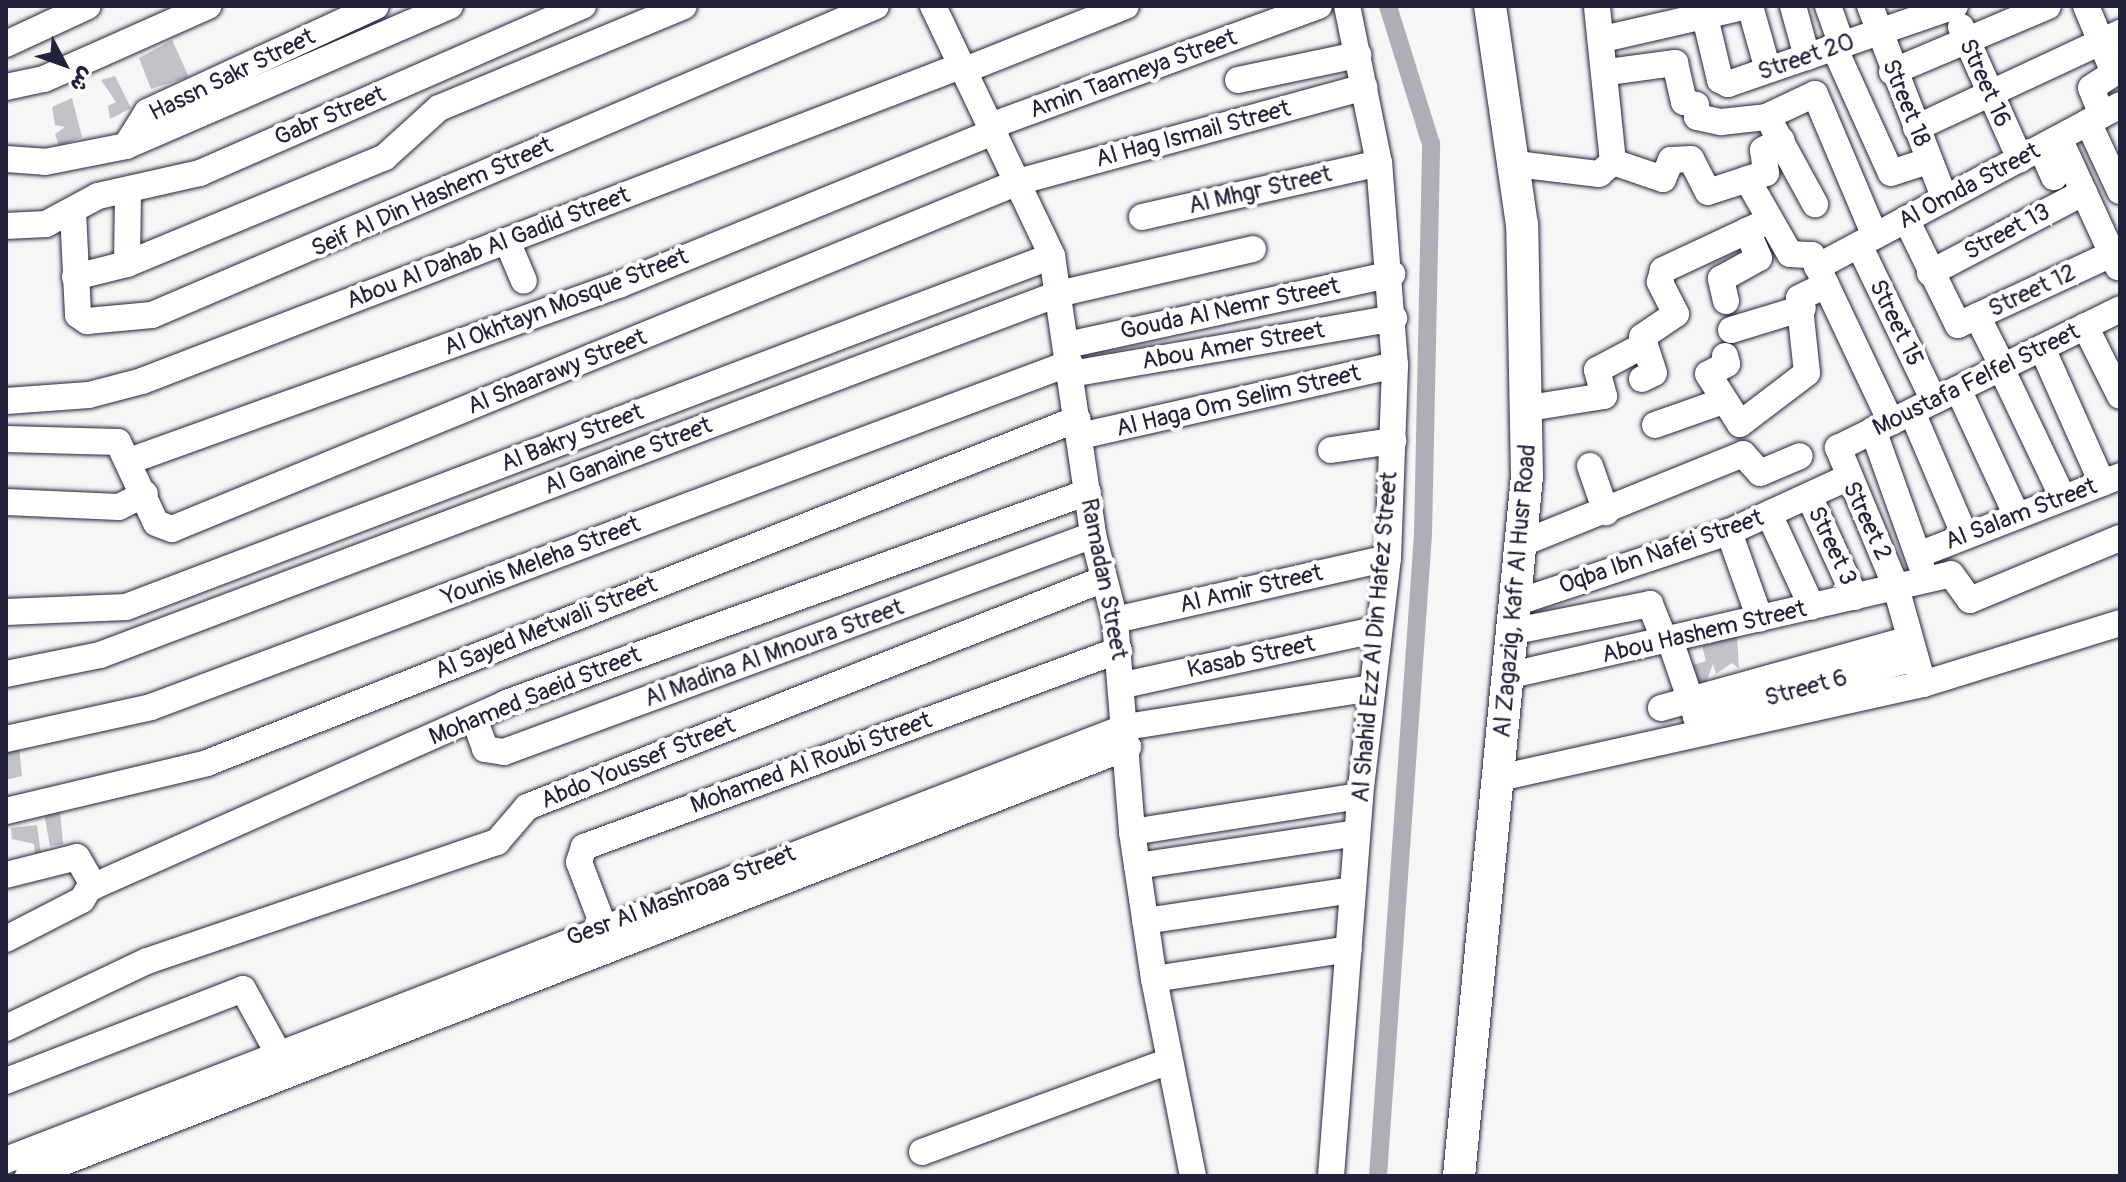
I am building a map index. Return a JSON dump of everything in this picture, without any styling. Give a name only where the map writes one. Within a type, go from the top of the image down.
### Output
[{"type":"main road","name":"Al Zagazig, Kafr Al Husr Road","points":[[1459,1176],[1511,675],[1523,543],[1529,408],[1516,164],[1490,6]]},
{"type":"street","points":[[6,44],[88,6]]},
{"type":"street","points":[[6,87],[44,79],[208,6]]},
{"type":"street","name":"Hassn Sakr Street","points":[[126,146],[147,112],[376,6]]},
{"type":"street","points":[[6,159],[45,162],[126,146],[450,6]]},
{"type":"street","name":"Gabr Street","points":[[6,226],[46,224],[98,196],[200,173],[583,6]]},
{"type":"street","points":[[75,277],[127,264],[385,157],[439,108],[684,6]]},
{"type":"street","name":"Seif Al Din Hashem Street","points":[[73,212],[76,311],[87,321],[179,306],[876,6]]},
{"type":"street","name":"Ramadan Street","points":[[933,6],[1021,181],[1052,256],[1093,535],[1115,620],[1124,685],[1132,832],[1145,921],[1167,1062],[1193,1176]]},
{"type":"street","name":"Abou Al Dahab Al Gadid Street","points":[[6,401],[89,395],[142,381],[1126,6]]},
{"type":"street","name":"Amin Taameya Street","points":[[994,128],[1319,6]]},
{"type":"street","name":"Al Shahid Ezz Al Din Hafez Street","points":[[1331,1176],[1360,796],[1388,558],[1395,365],[1392,274],[1379,163],[1347,6]]},
{"type":"street","points":[[1597,6],[1608,72],[1613,162]]},
{"type":"street","points":[[1603,39],[1748,6],[1768,70]]},
{"type":"street","points":[[1793,6],[1807,57]]},
{"type":"street","points":[[1828,6],[1838,46],[1891,173],[1929,161]]},
{"type":"street","name":"Street 18","points":[[1870,6],[1892,72],[1945,199]]},
{"type":"street","name":"Street 20","points":[[1707,13],[1722,82],[1768,70],[1953,6]]},
{"type":"street","name":"Street 16","points":[[1953,6],[1989,94],[2028,160]]},
{"type":"street","points":[[1892,72],[2048,6]]},
{"type":"street","points":[[2086,6],[2110,38],[2114,73],[2091,88],[2104,114],[2118,180]]},
{"type":"street","points":[[1916,128],[2110,38]]},
{"type":"street","points":[[1238,80],[1358,55]]},
{"type":"street","points":[[1608,72],[1675,63],[1683,101],[1696,105],[1697,117],[1766,117],[1782,140],[1815,204]]},
{"type":"street","name":"Al Hag Ismail Street","points":[[1021,181],[1364,87]]},
{"type":"street","name":"Street 15","points":[[1766,117],[1809,93],[1820,99],[1867,240],[1902,416]]},
{"type":"street","name":"Al Omda Street","points":[[1803,308],[1801,295],[1867,240],[2028,160],[2104,114]]},
{"type":"street","name":"Al Okhtayn Mosque Street","points":[[132,460],[621,284],[994,128]]},
{"type":"street","points":[[1708,210],[1751,188],[1766,173],[1763,150],[1782,140]]},
{"type":"street","points":[[1613,162],[1663,179],[1671,160],[1691,159],[1708,192],[1751,188]]},
{"type":"street","points":[[2028,160],[2054,177]]},
{"type":"street","points":[[2028,160],[2084,192],[2116,262]]},
{"type":"street","points":[[1516,164],[1599,174],[1613,162]]},
{"type":"street","name":"Al Mhgr Street","points":[[1142,217],[1379,163]]},
{"type":"street","name":"Al Shaarawy Street","points":[[132,460],[156,523],[172,529],[1021,181]]},
{"type":"street","points":[[1726,301],[1721,279],[1759,258],[1758,226],[1751,188]]},
{"type":"street","points":[[127,264],[128,190]]},
{"type":"street","name":"Street 13","points":[[1930,273],[2084,192]]},
{"type":"street","points":[[1906,219],[1930,273],[2002,367],[2063,498]]},
{"type":"street","points":[[1642,379],[1654,373],[1643,335],[1676,314],[1660,282],[1663,270],[1758,226]]},
{"type":"street","points":[[1758,226],[1790,254],[1810,253],[1965,536]]},
{"type":"street","points":[[507,241],[524,281]]},
{"type":"street","name":"Al Ganaine Street","points":[[6,674],[100,655],[1058,294],[1253,249]]},
{"type":"street","name":"Al Bakry Street","points":[[6,612],[89,604],[126,607],[1052,256]]},
{"type":"street","name":"Street 12","points":[[1964,319],[2116,262]]},
{"type":"street","name":"Gouda Al Nemr Street","points":[[1069,361],[1392,274]]},
{"type":"street","points":[[1725,356],[1726,365],[1708,373],[1740,424],[1803,379],[1809,337],[1803,308],[1731,330]]},
{"type":"street","name":"Moustafa Felfel Street","points":[[1842,467],[1902,416],[2120,309]]},
{"type":"street","name":"Abou Amer Street","points":[[1069,361],[1394,318]]},
{"type":"street","points":[[2085,326],[2116,378]]},
{"type":"street","points":[[1529,408],[1604,396],[1597,370],[1644,345]]},
{"type":"street","points":[[2042,348],[2111,479]]},
{"type":"street","name":"Younis Meleha Street","points":[[6,739],[151,707],[1069,361]]},
{"type":"street","name":"Al Haga Om Selim Street","points":[[1079,427],[1395,365]]},
{"type":"street","points":[[1958,389],[2017,516]]},
{"type":"street","points":[[1655,425],[1723,401]]},
{"type":"street","points":[[1902,416],[1923,553]]},
{"type":"street","name":"Al Sayed Metwali Street","points":[[6,811],[207,763],[1079,427]]},
{"type":"street","points":[[6,439],[118,442],[132,460]]},
{"type":"street","points":[[1331,450],[1393,441]]},
{"type":"street","points":[[1523,543],[1743,454],[1760,473],[1800,456]]},
{"type":"street","points":[[1590,466],[1606,512]]},
{"type":"street","name":"Oqba Ibn Nafei Street","points":[[1516,616],[1729,532],[1809,496],[1842,467]]},
{"type":"street","name":"Street 2","points":[[1842,467],[1894,581],[1923,684]]},
{"type":"street","name":"Al Salam Street","points":[[1894,581],[1925,563],[1923,553],[2111,479]]},
{"type":"street","name":"Mohamed Saeid Street","points":[[6,939],[82,900],[91,885],[474,718],[1088,492]]},
{"type":"street","points":[[6,502],[119,507],[145,494]]},
{"type":"street","name":"Street 3","points":[[1809,496],[1855,597]]},
{"type":"street","points":[[1769,514],[1812,607]]},
{"type":"street","points":[[1729,532],[1760,619]]},
{"type":"street","name":"Al Madina Al Mnoura Street","points":[[474,718],[485,749],[504,752],[1093,535]]},
{"type":"street","points":[[1894,581],[1954,575],[1970,600],[2120,538]]},
{"type":"street","name":"Al Amir Street","points":[[1115,620],[1388,558]]},
{"type":"street","name":"Abdo Youssef Street","points":[[6,1028],[147,961],[497,842],[527,807],[1104,579]]},
{"type":"street","name":"Abou Hashem Street","points":[[1511,675],[1855,597],[1894,581]]},
{"type":"street","points":[[1516,616],[1650,604],[1668,640],[1696,717]]},
{"type":"street","points":[[1499,778],[1696,717],[1923,684],[2120,623]]},
{"type":"street","name":"Kasab Street","points":[[1124,685],[1379,629]]},
{"type":"street","name":"Street 6","points":[[1696,717],[1913,648]]},
{"type":"street","name":"Mohamed Al Roubi Street","points":[[603,925],[579,862],[584,847],[1119,650]]},
{"type":"street","name":"Gesr Al Mashroaa Street","points":[[6,1160],[603,925],[1127,737],[1371,688]]},
{"type":"street","points":[[1661,708],[1696,717]]},
{"type":"street","name":"Gesr Al Mashroaa Street","points":[[28,1176],[1127,737]]},
{"type":"street","points":[[1132,832],[1360,796]]},
{"type":"street","points":[[1137,866],[1357,833]]},
{"type":"street","points":[[6,875],[77,857],[91,885]]},
{"type":"street","points":[[1145,921],[1352,890]]},
{"type":"street","points":[[1154,979],[1349,949]]},
{"type":"street","points":[[6,1081],[243,989],[278,1053]]},
{"type":"street","points":[[922,1152],[1167,1062]]},
{"type":"building","points":[[172,40],[189,77],[151,89],[139,58]]},
{"type":"building","points":[[115,76],[131,108],[110,119],[108,106],[116,102],[101,80]]},
{"type":"building","points":[[72,98],[82,137],[59,146],[55,134],[65,127],[55,125],[52,107]]},
{"type":"building","points":[[1737,636],[1739,669],[1732,663],[1716,674],[1713,664],[1706,683],[1689,688],[1684,668],[1706,661],[1702,646]]},
{"type":"building","points":[[19,746],[22,776],[6,780],[6,747]]},
{"type":"building","points":[[60,811],[63,844],[50,846],[44,813]]},
{"type":"building","points":[[37,825],[41,854],[35,855],[34,844],[12,839],[11,828]]},
{"type":"waterway","points":[[1378,1176],[1423,534],[1431,144],[1388,6]]}]
